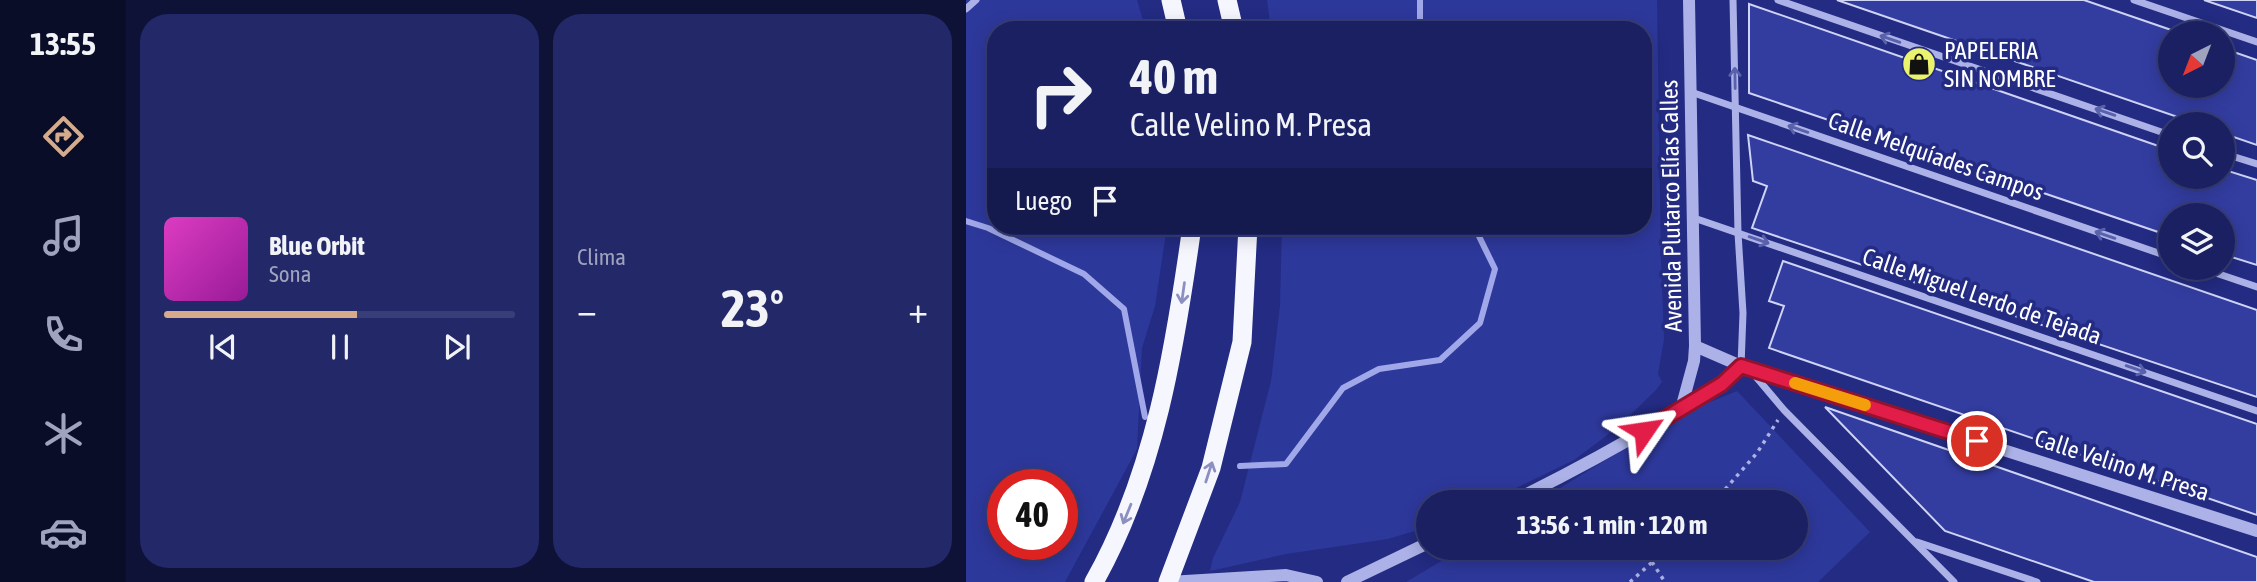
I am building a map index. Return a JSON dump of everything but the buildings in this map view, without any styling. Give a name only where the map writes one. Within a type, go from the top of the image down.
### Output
[{"type":"highway","points":[[1171,0],[1176,21]]},
{"type":"highway","points":[[1227,0],[1232,21]]},
{"type":"highway","points":[[1094,582],[1129,512],[1153,436],[1181,304],[1191,235]]},
{"type":"highway","points":[[1169,582],[1211,468],[1242,342],[1248,235]]},
{"type":"street","points":[[966,9],[976,0]]},
{"type":"street","name":"Avenida Plutarco Elías Calles","points":[[1681,408],[1694,361],[1695,345],[1689,0]]},
{"type":"street","points":[[1733,0],[1738,233],[1745,367],[1954,582]]},
{"type":"street","points":[[1778,0],[2158,131]]},
{"type":"street","points":[[2134,0],[2257,42]]},
{"type":"street","name":"Calle Melquíades Campos","points":[[1690,92],[2158,253]]},
{"type":"street","points":[[2235,157],[2257,164]]},
{"type":"street","name":"Calle Miguel Lerdo de Tejada","points":[[1694,218],[2257,411]]},
{"type":"street","points":[[2235,280],[2257,287]]},
{"type":"street","name":"Calle Velino M. Presa","points":[[1695,345],[1745,367],[2257,531]]},
{"type":"street","points":[[1536,490],[1581,468],[1722,384],[1745,367]]},
{"type":"street","points":[[1913,540],[2037,582]]},
{"type":"street","points":[[1347,582],[1416,549]]},
{"type":"street","points":[[1169,582],[1286,575],[1317,582]]},
{"type":"path","points":[[1725,490],[1757,453],[1784,410]]},
{"type":"path","points":[[1630,582],[1654,560]]},
{"type":"path","points":[[1652,562],[1665,582]]},
{"type":"shaded area","points":[[966,0],[1137,0],[1143,21],[987,21],[987,235],[1166,235],[1155,306],[1142,348],[1137,449],[1078,558],[1078,469],[987,469],[987,560],[1077,560],[1065,582],[966,582]]},
{"type":"shaded area","points":[[1267,0],[1657,0],[1664,339],[1658,374],[1662,382],[1618,427],[1574,460],[1512,490],[1416,490],[1416,531],[1388,539],[1286,554],[1210,571],[1213,558],[1240,502],[1271,381],[1280,305],[1282,235],[1652,235],[1652,21],[1270,21]]},
{"type":"shaded area","points":[[1737,391],[1870,532],[1818,582],[1406,582],[1443,560],[1808,560],[1808,490],[1557,490],[1683,413]]},
{"type":"waterway","points":[[1420,0],[1420,21]]},
{"type":"waterway","points":[[966,221],[987,228]]},
{"type":"waterway","points":[[1003,235],[1084,274],[1124,309],[1145,417]]},
{"type":"waterway","points":[[1240,466],[1286,464],[1343,388],[1379,369],[1440,360],[1480,323],[1495,269],[1478,235]]},
{"type":"slow traffic","points":[[1795,383],[1865,405]]},
{"type":"place","name":"PAPELERIA SIN NOMBRE","points":[[1919,64]]},
{"type":"route","points":[[1644,431],[1722,384],[1741,366],[1977,441]]}]
